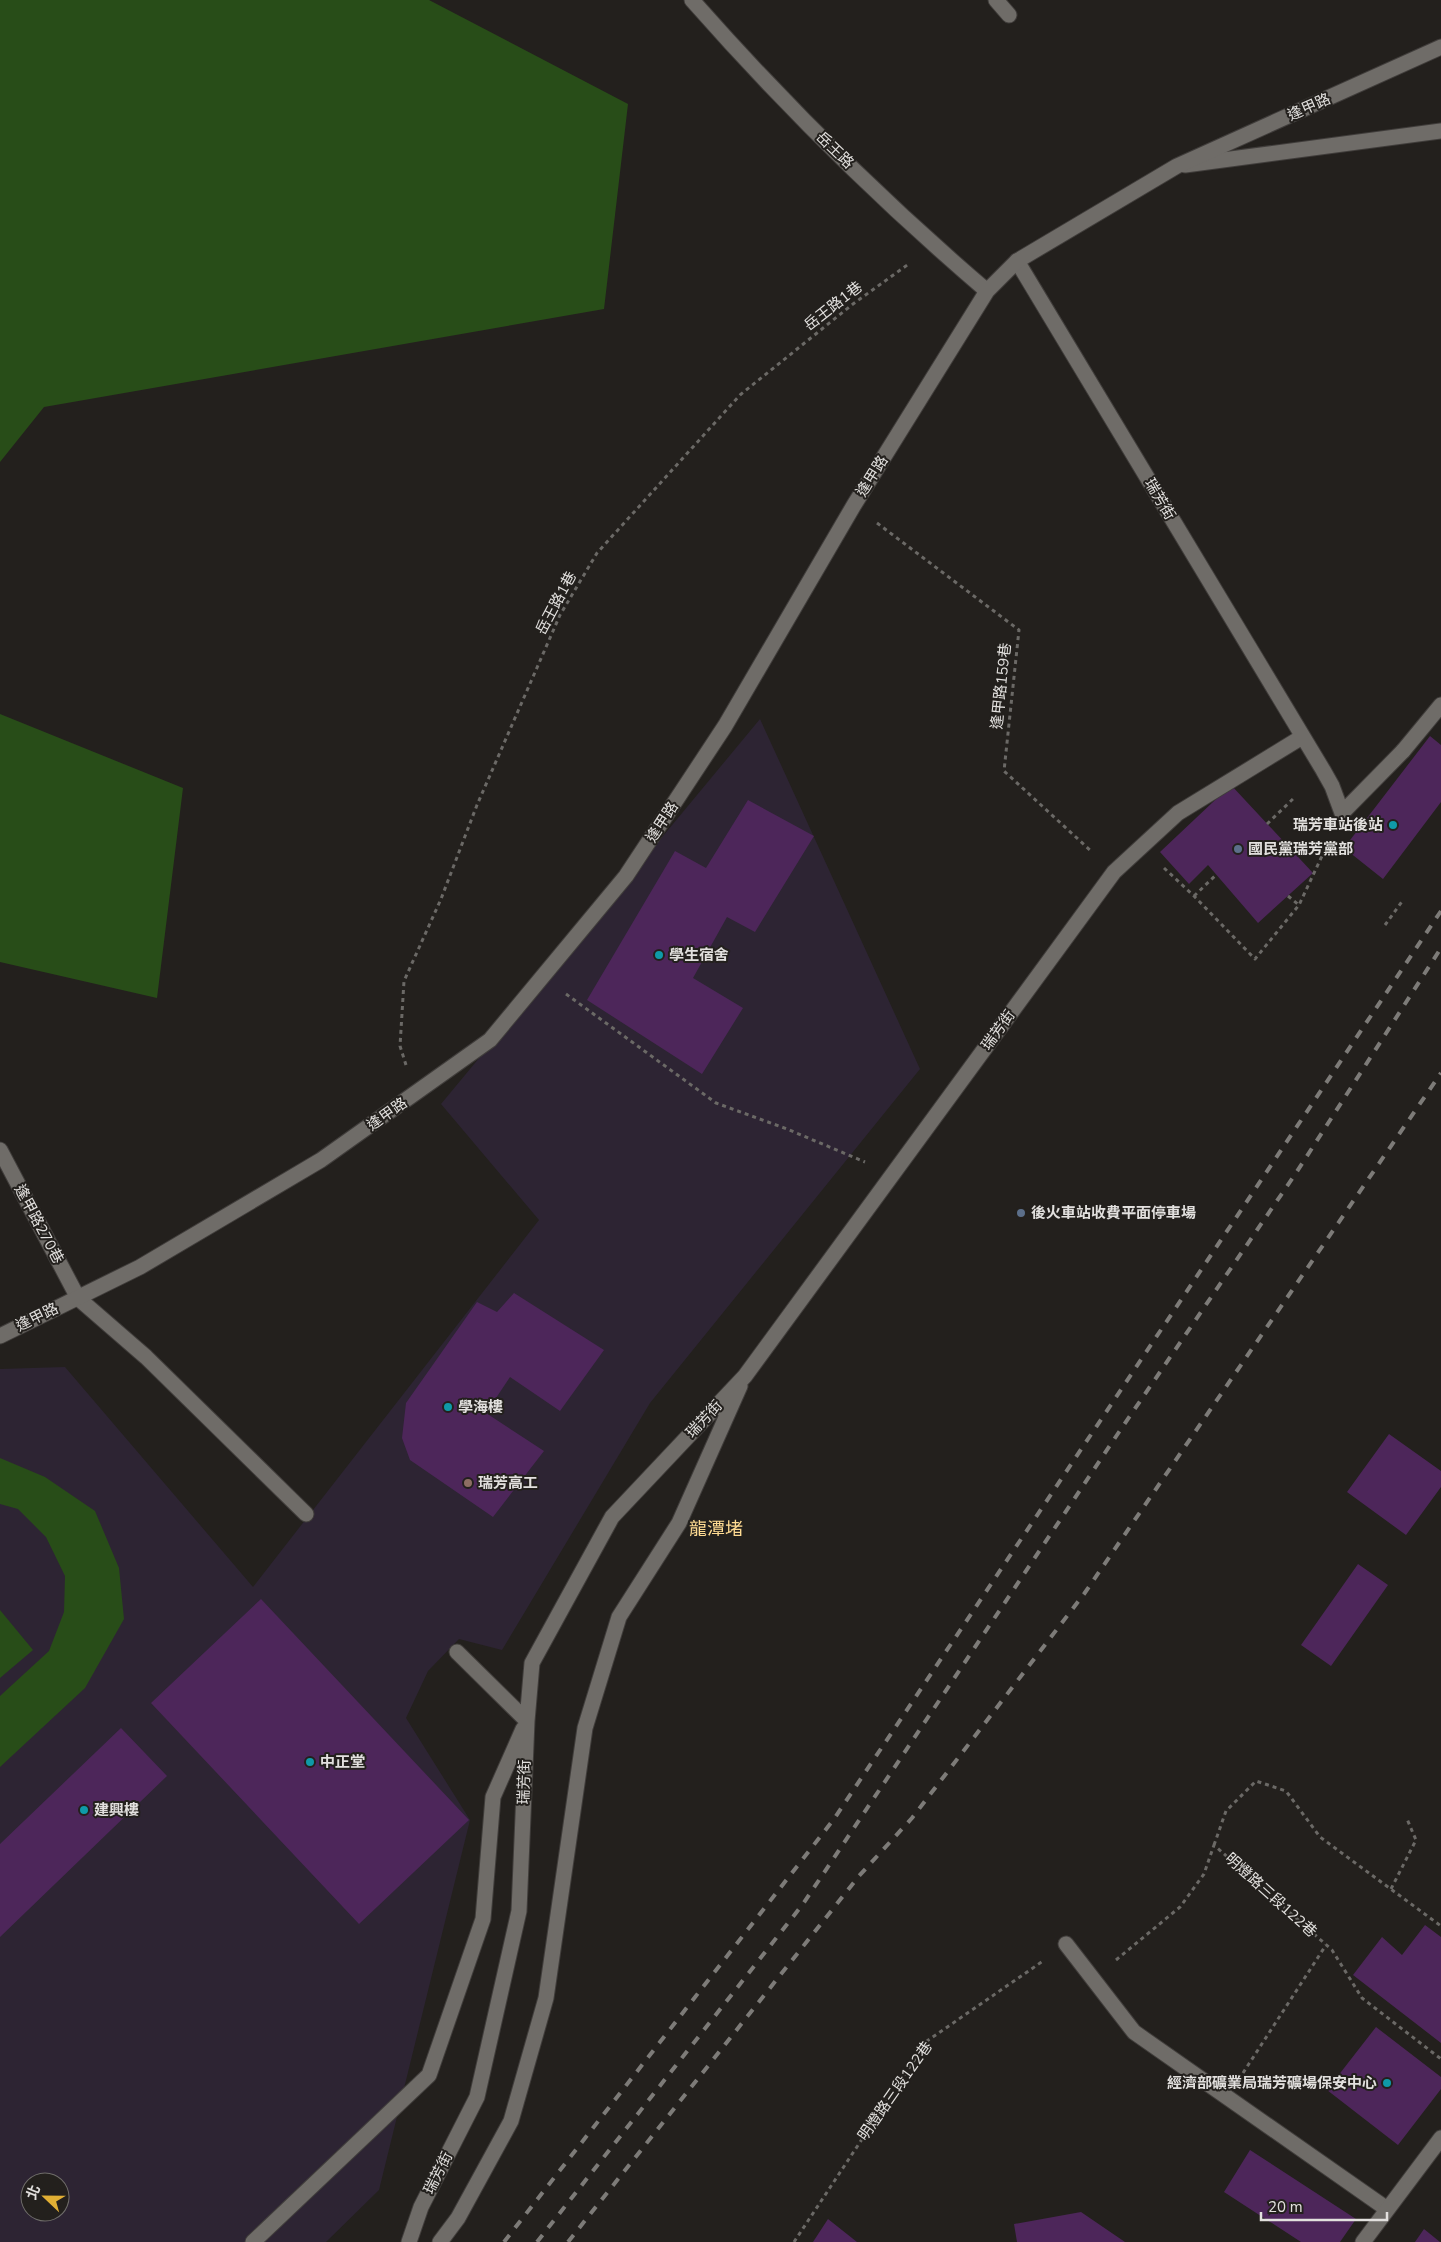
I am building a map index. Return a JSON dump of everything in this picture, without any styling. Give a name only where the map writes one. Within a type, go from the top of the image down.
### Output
[{"type":"main road","name":"岳王路","points":[[692,0],[816,130],[934,246],[987,291]]},
{"type":"main road","points":[[996,0],[1009,16]]},
{"type":"main road","name":"逢甲路","points":[[0,1336],[140,1267],[321,1160],[490,1040],[626,876],[725,726],[854,506],[987,291],[1017,261],[1177,166],[1441,47]]},
{"type":"main road","name":"逢甲路","points":[[1177,166],[1441,131]]},
{"type":"main road","name":"瑞芳街","points":[[1017,261],[1332,786],[1342,813]]},
{"type":"main road","points":[[1342,813],[1403,750],[1441,705]]},
{"type":"main road","name":"瑞芳街","points":[[409,2242],[421,2207],[477,2097],[519,1912],[527,1721],[532,1663],[612,1517],[745,1376],[1114,872],[1178,813],[1302,737]]},
{"type":"main road","name":"逢甲路270巷","points":[[0,1150],[78,1298]]},
{"type":"main road","points":[[78,1298],[146,1357],[306,1514]]},
{"type":"main road","name":"瑞芳街","points":[[440,2242],[458,2218],[507,2129],[517,2102],[546,1998],[585,1728],[619,1618],[679,1523],[745,1376]]},
{"type":"main road","points":[[253,2242],[429,2075],[482,1919],[493,1797],[527,1721],[457,1652]]},
{"type":"main road","points":[[1066,1944],[1134,2032],[1228,2096],[1386,2209]]},
{"type":"main road","points":[[1363,2242],[1441,2138]]},
{"type":"path","name":"岳王路1巷","points":[[415,1094],[400,1046],[404,981],[441,899],[477,804],[552,632],[597,553],[740,395],[853,304],[934,246]]},
{"type":"path","name":"逢甲路159巷","points":[[854,506],[1018,630],[1004,771],[1114,872]]},
{"type":"path","points":[[1268,824],[1295,797]]},
{"type":"path","points":[[1141,848],[1194,896],[1255,959],[1299,905],[1342,813]]},
{"type":"path","points":[[1194,896],[1216,875]]},
{"type":"path","points":[[1288,896],[1299,905]]},
{"type":"path","points":[[1385,925],[1403,900]]},
{"type":"path","points":[[542,977],[716,1103],[788,1129],[893,1174]]},
{"type":"path","name":"明燈路三段122巷","points":[[1093,1979],[1180,1907],[1204,1874],[1226,1811],[1256,1781],[1286,1791],[1320,1837],[1441,1926]]},
{"type":"path","points":[[1391,1888],[1416,1840],[1407,1819]]},
{"type":"path","name":"明燈路三段122巷","points":[[1214,1845],[1332,1950],[1362,1998],[1441,2059]]},
{"type":"path","name":"明燈路三段122巷","points":[[794,2242],[927,2041],[1066,1944]]},
{"type":"path","name":"明燈路三段122巷","points":[[1228,2096],[1326,1945]]},
{"type":"shaded area","name":"瑞芳高工","points":[[760,719],[920,1069],[650,1403],[502,1650],[459,1639],[428,1671],[406,1718],[470,1820],[379,2190],[326,2242],[0,2242],[0,1369],[65,1367],[253,1587],[539,1220],[441,1104]]},
{"type":"green space","points":[[0,0],[429,0],[628,104],[604,309],[44,407],[0,462]]},
{"type":"green space","points":[[0,714],[183,788],[157,998],[0,962]]},
{"type":"green space","points":[[0,1458],[45,1477],[95,1511],[119,1568],[124,1619],[85,1688],[0,1767],[0,1696],[49,1651],[64,1612],[65,1576],[46,1537],[18,1509],[0,1504]]},
{"type":"green space","points":[[0,1610],[33,1650],[0,1678]]},
{"type":"building","name":"瑞芳車站後站","points":[[1430,736],[1441,745],[1441,802],[1383,879],[1344,848]]},
{"type":"building","points":[[1231,785],[1313,873],[1258,923],[1208,865],[1189,884],[1160,852]]},
{"type":"building","name":"學生宿舍","points":[[748,800],[814,836],[755,932],[727,917],[693,978],[743,1008],[702,1074],[587,1000],[675,851],[706,868]]},
{"type":"building","name":"學海樓","points":[[514,1293],[604,1350],[560,1411],[510,1377],[486,1413],[544,1451],[493,1517],[410,1460],[402,1438],[406,1403],[477,1302],[497,1312]]},
{"type":"building","points":[[1389,1434],[1441,1471],[1441,1487],[1406,1535],[1347,1492]]},
{"type":"building","points":[[1358,1564],[1388,1585],[1331,1666],[1301,1645]]},
{"type":"building","name":"中正堂","points":[[261,1599],[469,1820],[359,1924],[151,1703]]},
{"type":"building","name":"建興樓","points":[[121,1728],[167,1776],[0,1937],[0,1844]]},
{"type":"building","points":[[1425,1925],[1441,1937],[1441,2043],[1353,1975],[1382,1937],[1402,1955]]},
{"type":"building","name":"經濟部礦業局瑞芳礦場保安中心","points":[[1376,2027],[1441,2077],[1441,2089],[1398,2145],[1327,2090]]},
{"type":"building","points":[[1250,2150],[1356,2219],[1340,2242],[1301,2242],[1224,2192]]},
{"type":"building","points":[[1081,2212],[1125,2242],[1017,2242],[1014,2224]]},
{"type":"building","points":[[828,2219],[857,2242],[813,2242]]},
{"type":"building","points":[[1424,2229],[1440,2242],[1415,2242]]},
{"type":"railway","points":[[504,2242],[834,1819],[1441,911]]},
{"type":"railway","points":[[537,2242],[803,1904],[1119,1432],[1296,1173],[1441,948]]},
{"type":"railway","points":[[568,2242],[859,1876],[912,1818],[1084,1594],[1441,1073]]},
{"type":"place","name":"瑞芳車站後站","points":[[1393,825]]},
{"type":"place","name":"國民黨瑞芳黨部","points":[[1238,849]]},
{"type":"place","name":"學生宿舍","points":[[659,955]]},
{"type":"place","name":"後火車站收費平面停車場","points":[[1021,1213]]},
{"type":"place","name":"學海樓","points":[[448,1407]]},
{"type":"place","name":"瑞芳高工","points":[[468,1483]]},
{"type":"place","name":"中正堂","points":[[310,1762]]},
{"type":"place","name":"建興樓","points":[[84,1810]]},
{"type":"place","name":"經濟部礦業局瑞芳礦場保安中心","points":[[1387,2083]]},
{"type":"district","name":"龍潭堵","points":[[716,1529]]}]
